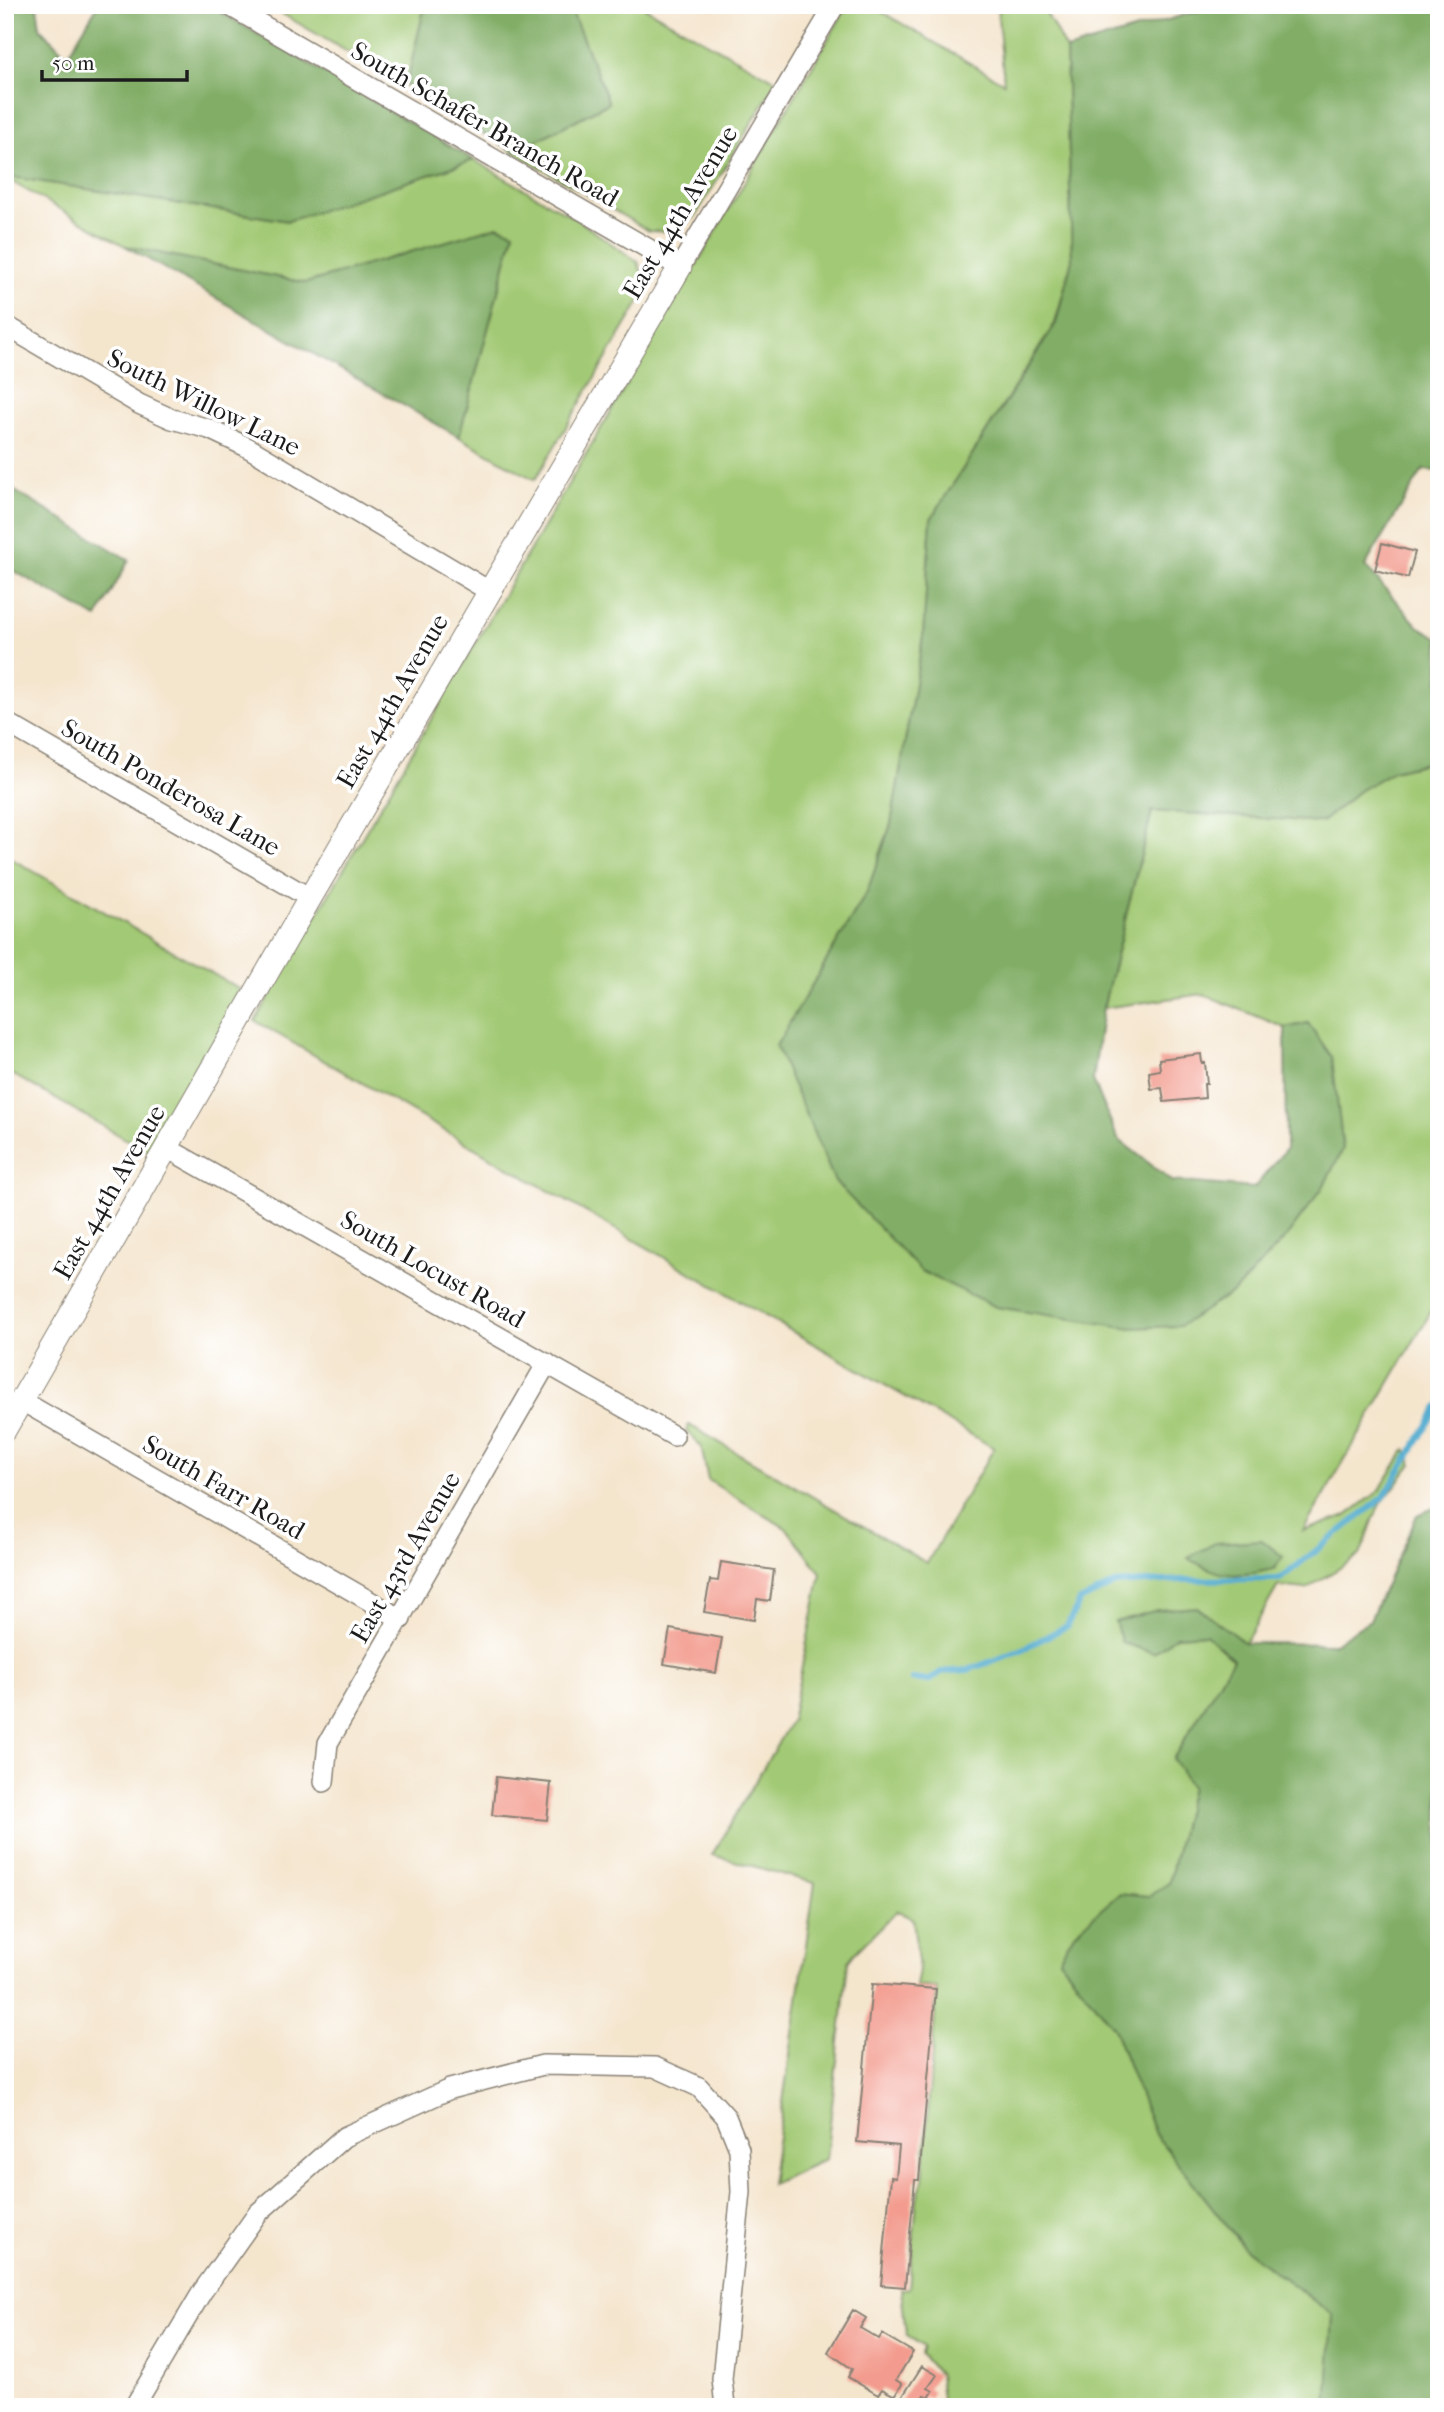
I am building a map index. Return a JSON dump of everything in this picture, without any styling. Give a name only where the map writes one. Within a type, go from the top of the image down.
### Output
[{"type":"street","name":"South Schafer Branch Road","points":[[228,5],[680,267]]},
{"type":"street","name":"East 44th Avenue","points":[[5,1429],[310,898],[835,5]]},
{"type":"street","name":"South Willow Lane","points":[[5,325],[139,404],[172,419],[209,429],[247,447],[489,591]]},
{"type":"street","name":"South Ponderosa Lane","points":[[5,722],[310,898]]},
{"type":"street","name":"South Locust Road","points":[[167,1148],[674,1436]]},
{"type":"street","name":"East 43rd Avenue","points":[[324,1782],[328,1743],[547,1363]]},
{"type":"street","name":"South Farr Road","points":[[22,1401],[401,1619]]},
{"type":"street","points":[[134,2407],[202,2292],[258,2213],[344,2137],[450,2089],[543,2066],[655,2067],[699,2087],[726,2117],[739,2149],[741,2192],[722,2379],[725,2407]]},
{"type":"green space","points":[[5,5],[37,5],[40,28],[67,56],[98,5],[208,5],[474,160],[288,221],[5,176]]},
{"type":"green space","points":[[267,5],[425,5],[406,86]]},
{"type":"green space","points":[[425,5],[569,5],[609,103],[514,152],[406,86]]},
{"type":"green space","points":[[569,5],[646,5],[645,8],[777,81],[695,217],[672,232],[649,231],[514,152],[609,103]]},
{"type":"green space","points":[[848,5],[870,5],[1004,83],[997,5],[1042,5],[1066,50],[1072,260],[1055,323],[931,519],[923,637],[891,824],[867,892],[776,1046],[1235,1291],[1287,1236],[1323,1187],[1343,1149],[1308,1023],[1285,1028],[1203,994],[1103,1008],[1152,811],[1322,822],[1359,791],[1393,771],[1439,760],[1439,1298],[1303,1531],[1346,1516],[1378,1492],[1406,1449],[1412,1464],[1378,1508],[1360,1555],[1306,1589],[1278,1586],[1245,1643],[1197,1607],[1115,1622],[1123,1643],[1154,1652],[1176,1636],[1206,1634],[1233,1659],[1173,1759],[1191,1787],[1169,1883],[1059,1959],[1114,2028],[1155,2134],[1246,2250],[1334,2315],[1327,2407],[943,2407],[939,2375],[921,2354],[923,2347],[906,2334],[901,2289],[909,2288],[917,2199],[923,2180],[937,1988],[916,1986],[919,1970],[913,1919],[897,1911],[848,1962],[826,2159],[771,2184],[815,1883],[712,1855],[791,1721],[821,1573],[787,1529],[708,1480],[701,1446],[686,1431],[689,1425],[927,1563],[994,1448],[255,1021]]},
{"type":"green space","points":[[1218,5],[1439,5],[1439,471],[1423,470],[1365,566],[1418,626],[1439,638],[1439,760],[1393,771],[1359,791],[1322,822],[1152,811],[1103,1008],[1093,1080],[1118,1139],[1172,1181],[1254,1188],[1286,1149],[1285,1028],[1308,1023],[1332,1057],[1343,1149],[1323,1187],[1287,1236],[1235,1291],[1180,1326],[1131,1328],[996,1307],[921,1271],[835,1182],[776,1046],[867,892],[891,824],[923,637],[931,519],[1056,323],[1072,259],[1066,50]]},
{"type":"green space","points":[[474,160],[576,219],[638,262],[645,281],[642,298],[535,480],[459,437],[514,232],[498,226],[306,283],[125,246],[5,178],[288,221]]},
{"type":"green space","points":[[498,226],[514,232],[459,437],[125,246],[306,283]]},
{"type":"green space","points":[[5,485],[129,560],[97,618],[5,566]]},
{"type":"green space","points":[[5,855],[241,990],[233,1011],[152,1154],[5,1070]]},
{"type":"green space","points":[[1439,1506],[1439,2407],[1327,2407],[1333,2315],[1246,2250],[1155,2134],[1114,2028],[1059,1959],[1074,1933],[1120,1893],[1149,1896],[1169,1883],[1191,1787],[1173,1759],[1233,1659],[1206,1634],[1176,1636],[1154,1653],[1122,1643],[1115,1622],[1157,1610],[1197,1607],[1245,1643],[1334,1644],[1370,1620],[1417,1515]]},
{"type":"green space","points":[[1262,1540],[1283,1557],[1274,1569],[1239,1575],[1220,1573],[1188,1558],[1215,1543]]},
{"type":"building","points":[[1382,543],[1415,552],[1408,578],[1375,570]]},
{"type":"building","points":[[1201,1054],[1202,1063],[1205,1063],[1207,1084],[1204,1084],[1205,1098],[1164,1102],[1162,1088],[1151,1089],[1149,1072],[1160,1070],[1159,1059]]},
{"type":"building","points":[[721,1562],[774,1570],[770,1601],[757,1599],[754,1620],[704,1612],[710,1580],[718,1581]]},
{"type":"building","points":[[670,1629],[722,1638],[716,1673],[664,1664]]},
{"type":"building","points":[[496,1777],[551,1783],[547,1820],[492,1815]]},
{"type":"building","points":[[872,1984],[936,1989],[919,2180],[915,2180],[905,2287],[881,2285],[891,2177],[896,2178],[899,2146],[857,2142]]},
{"type":"building","points":[[853,2310],[866,2318],[860,2328],[879,2339],[882,2334],[913,2352],[896,2380],[902,2384],[895,2396],[882,2389],[878,2395],[848,2377],[852,2369],[828,2352]]},
{"type":"building","points":[[922,2366],[937,2375],[928,2388],[933,2391],[929,2398],[924,2395],[917,2407],[913,2407],[901,2399]]},
{"type":"waterway","points":[[912,1679],[929,1681],[941,1672],[968,1670],[1019,1651],[1067,1626],[1080,1601],[1115,1584],[1280,1579],[1384,1497],[1439,1406]]}]
